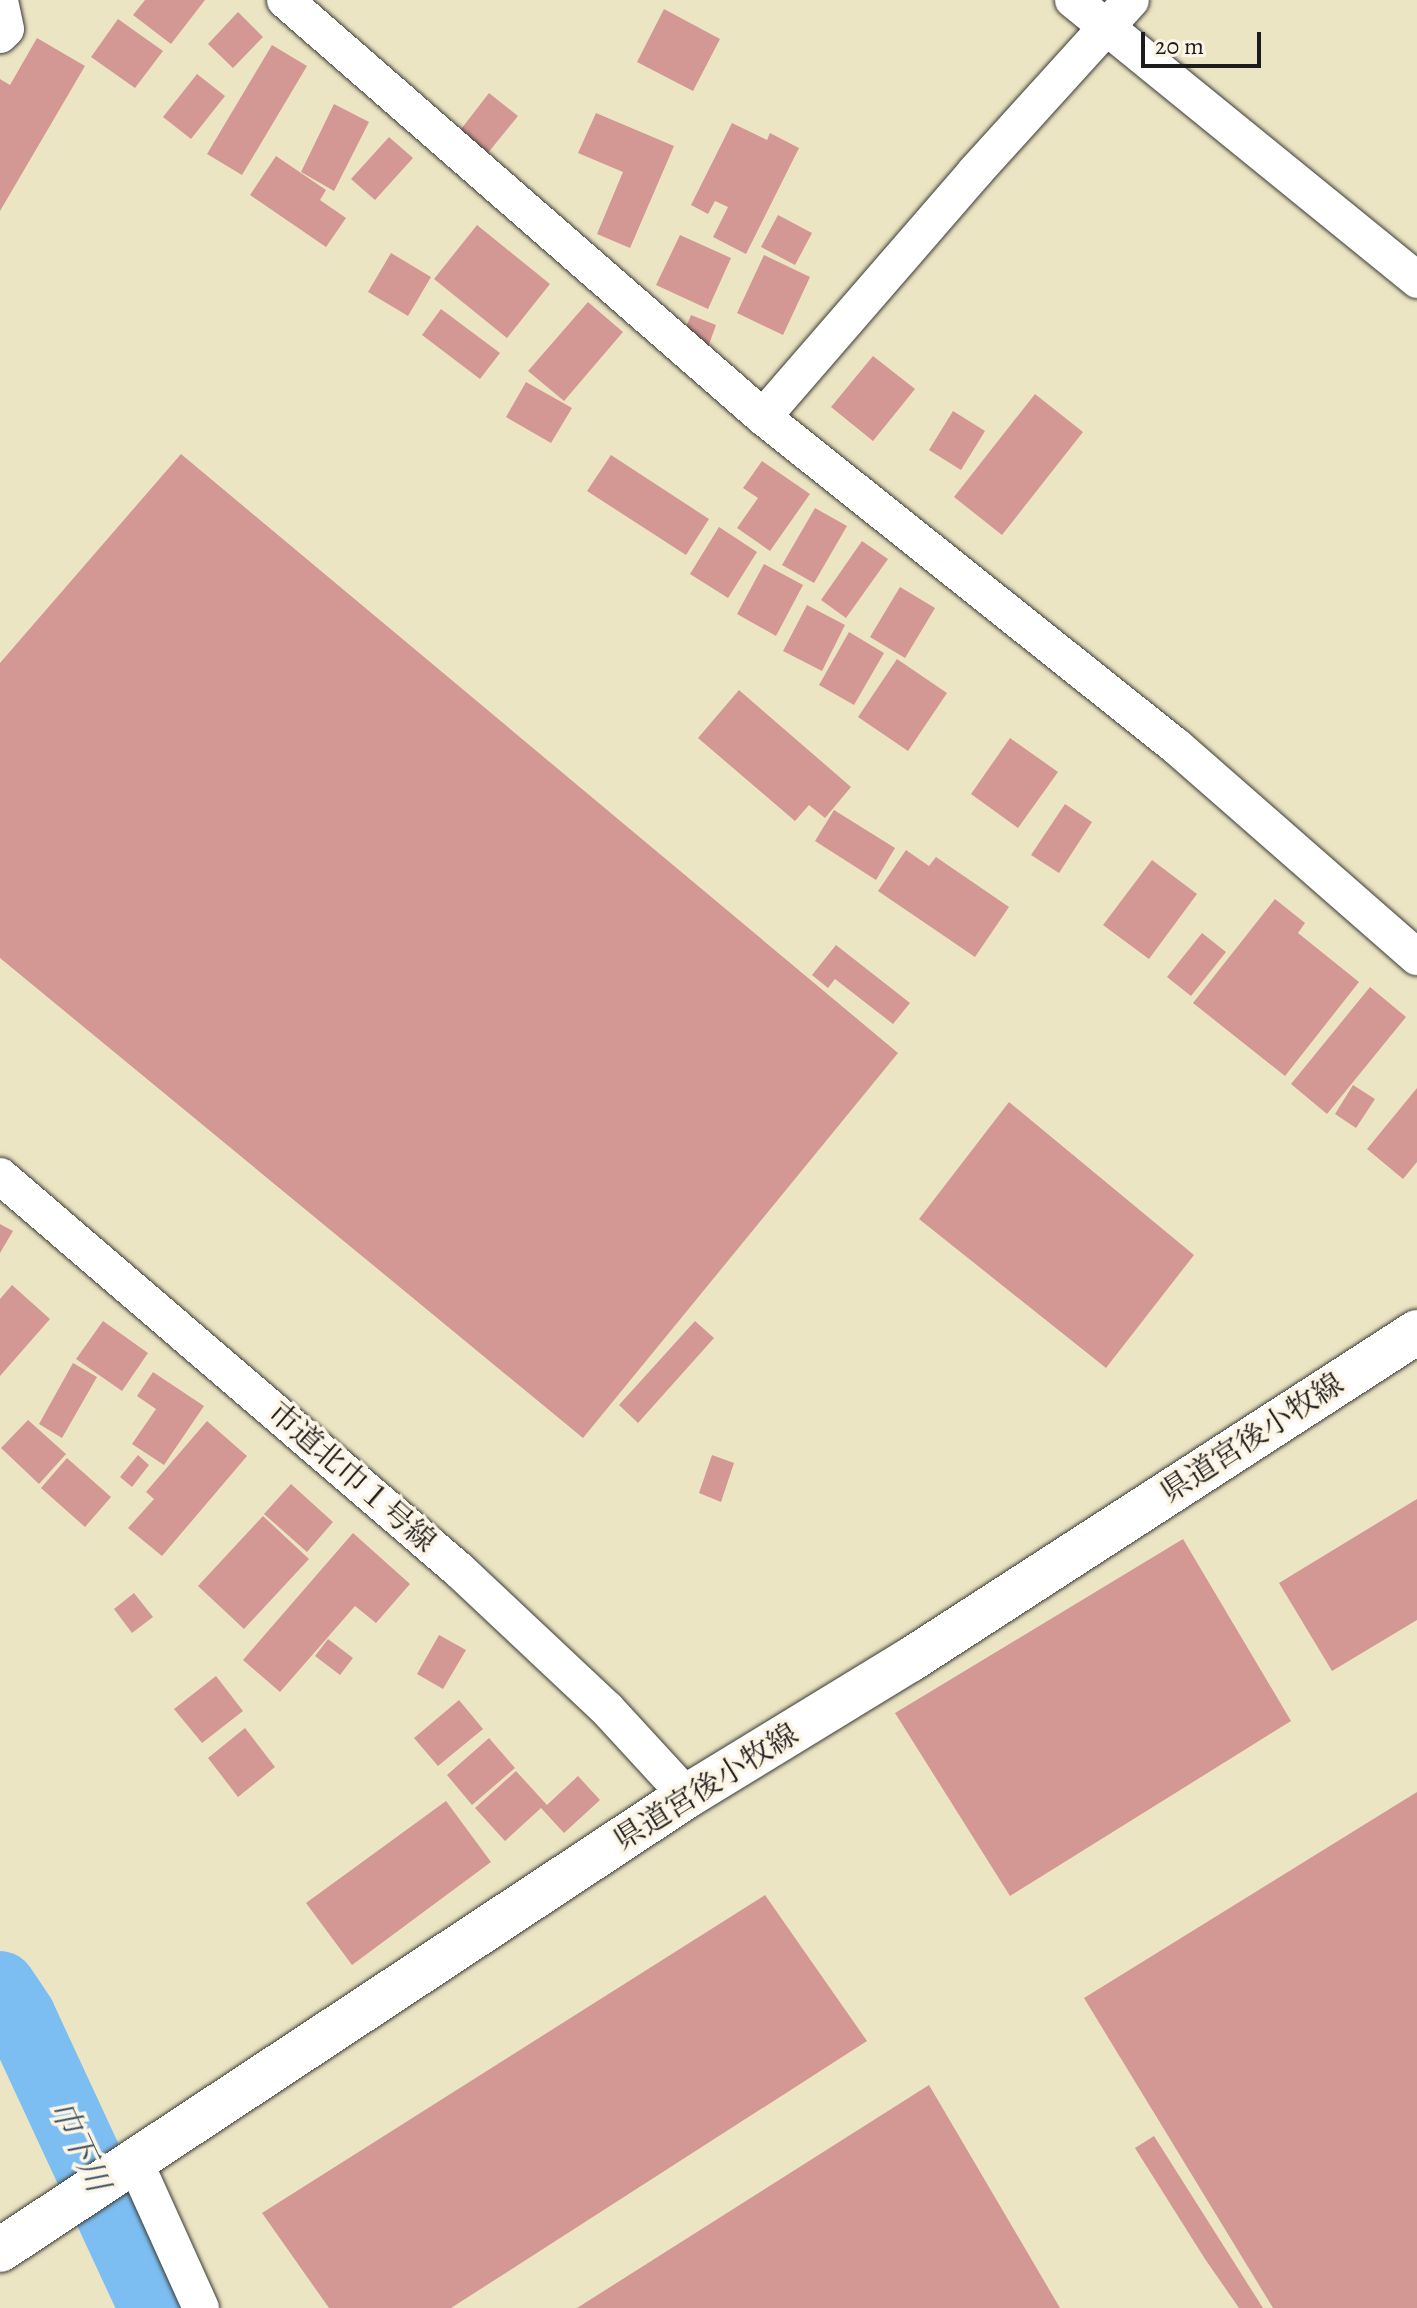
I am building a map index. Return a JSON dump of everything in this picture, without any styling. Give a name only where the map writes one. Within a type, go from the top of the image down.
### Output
[{"type":"main road","name":"県道宮後小牧線","points":[[0,2250],[687,1796],[910,1660],[1417,1332]]},
{"type":"street","points":[[0,0],[6,29],[0,35]]},
{"type":"street","points":[[285,0],[763,417],[1177,747],[1417,957]]},
{"type":"street","points":[[1073,0],[1417,280]]},
{"type":"street","points":[[763,417],[975,172],[1131,0]]},
{"type":"street","name":"市道北巾１号線","points":[[0,1176],[459,1570],[607,1709],[687,1796]]},
{"type":"street","points":[[135,2162],[201,2308]]},
{"type":"building","points":[[145,0],[205,0],[171,44],[133,15]]},
{"type":"building","points":[[664,9],[720,39],[693,91],[637,62]]},
{"type":"building","points":[[238,12],[263,37],[233,68],[208,44]]},
{"type":"building","points":[[118,19],[163,51],[135,88],[91,57]]},
{"type":"building","points":[[37,38],[85,66],[0,211],[0,79],[10,85]]},
{"type":"building","points":[[272,45],[307,66],[242,175],[207,154]]},
{"type":"building","points":[[197,74],[225,96],[191,139],[163,117]]},
{"type":"building","points":[[489,93],[518,116],[483,159],[455,137]]},
{"type":"building","points":[[334,104],[369,122],[334,191],[301,172]]},
{"type":"building","points":[[596,113],[674,146],[630,248],[597,234],[623,172],[578,153]]},
{"type":"building","points":[[732,123],[767,140],[770,133],[799,148],[746,254],[713,237],[728,207],[715,201],[708,214],[691,205]]},
{"type":"building","points":[[389,137],[413,158],[375,200],[351,179]]},
{"type":"building","points":[[276,156],[326,190],[320,200],[346,218],[326,247],[250,195]]},
{"type":"building","points":[[778,215],[812,233],[795,265],[761,247]]},
{"type":"building","points":[[477,225],[550,284],[507,338],[434,279]]},
{"type":"building","points":[[680,235],[731,258],[708,309],[656,285]]},
{"type":"building","points":[[391,253],[431,277],[408,316],[368,292]]},
{"type":"building","points":[[764,255],[810,277],[783,335],[737,313]]},
{"type":"building","points":[[588,302],[623,332],[564,401],[528,371]]},
{"type":"building","points":[[441,309],[500,353],[480,379],[422,335]]},
{"type":"building","points":[[691,315],[716,325],[707,350],[681,340]]},
{"type":"building","points":[[873,356],[915,389],[873,441],[831,407]]},
{"type":"building","points":[[526,382],[572,408],[551,443],[506,417]]},
{"type":"building","points":[[1035,394],[1083,432],[1002,535],[954,497]]},
{"type":"building","points":[[953,411],[985,431],[961,470],[929,450]]},
{"type":"building","points":[[181,454],[898,1053],[583,1438],[0,958],[0,663]]},
{"type":"building","points":[[611,455],[709,519],[686,555],[587,491]]},
{"type":"building","points":[[762,461],[810,494],[770,551],[737,528],[758,498],[743,488]]},
{"type":"building","points":[[815,508],[847,526],[814,583],[782,565]]},
{"type":"building","points":[[719,527],[757,552],[728,598],[690,574]]},
{"type":"building","points":[[862,541],[888,559],[846,618],[821,600]]},
{"type":"building","points":[[764,564],[803,585],[776,636],[737,614]]},
{"type":"building","points":[[900,587],[935,608],[905,658],[870,637]]},
{"type":"building","points":[[807,605],[845,625],[822,671],[783,651]]},
{"type":"building","points":[[849,632],[884,653],[854,705],[819,685]]},
{"type":"building","points":[[897,659],[947,693],[908,751],[858,717]]},
{"type":"building","points":[[739,690],[851,787],[825,818],[809,805],[795,821],[698,738]]},
{"type":"building","points":[[1010,738],[1058,772],[1018,828],[971,794]]},
{"type":"building","points":[[1065,804],[1092,822],[1059,873],[1031,855]]},
{"type":"building","points":[[834,810],[895,848],[876,880],[815,841]]},
{"type":"building","points":[[906,850],[929,866],[936,857],[1009,907],[975,957],[878,891]]},
{"type":"building","points":[[1152,860],[1197,894],[1149,959],[1103,925]]},
{"type":"building","points":[[1275,899],[1305,923],[1298,933],[1359,982],[1285,1076],[1193,1003]]},
{"type":"building","points":[[1202,933],[1226,952],[1191,996],[1167,977]]},
{"type":"building","points":[[836,945],[910,1003],[893,1024],[835,979],[828,988],[812,975]]},
{"type":"building","points":[[1370,987],[1406,1017],[1327,1114],[1291,1084]]},
{"type":"building","points":[[1353,1085],[1375,1099],[1356,1128],[1335,1114]]},
{"type":"building","points":[[1417,1088],[1417,1162],[1403,1179],[1367,1149]]},
{"type":"building","points":[[1009,1102],[1194,1255],[1106,1368],[919,1219]]},
{"type":"building","points":[[0,1224],[13,1231],[0,1253]]},
{"type":"building","points":[[12,1285],[50,1319],[0,1376],[0,1299]]},
{"type":"building","points":[[103,1321],[148,1353],[122,1391],[76,1359]]},
{"type":"building","points":[[695,1321],[714,1338],[638,1423],[619,1405]]},
{"type":"building","points":[[73,1363],[97,1377],[62,1438],[39,1424]]},
{"type":"building","points":[[153,1372],[204,1406],[164,1465],[132,1444],[156,1409],[137,1396]]},
{"type":"building","points":[[28,1420],[66,1454],[39,1484],[1,1448]]},
{"type":"building","points":[[207,1421],[247,1456],[162,1556],[128,1528],[154,1499],[146,1492]]},
{"type":"building","points":[[138,1455],[149,1465],[132,1487],[120,1477]]},
{"type":"building","points":[[712,1455],[734,1463],[721,1502],[699,1493]]},
{"type":"building","points":[[67,1458],[111,1497],[85,1527],[41,1488]]},
{"type":"building","points":[[291,1484],[333,1522],[307,1552],[264,1514]]},
{"type":"building","points":[[1417,1499],[1417,1620],[1332,1671],[1279,1583]]},
{"type":"building","points":[[263,1516],[309,1559],[244,1629],[198,1586]]},
{"type":"building","points":[[353,1533],[410,1584],[376,1623],[355,1606],[280,1692],[243,1660]]},
{"type":"building","points":[[1183,1539],[1291,1721],[1010,1896],[895,1713]]},
{"type":"building","points":[[134,1593],[153,1617],[132,1633],[114,1609]]},
{"type":"building","points":[[439,1635],[466,1650],[443,1689],[417,1674]]},
{"type":"building","points":[[328,1639],[353,1658],[340,1675],[315,1656]]},
{"type":"building","points":[[216,1676],[243,1711],[202,1743],[174,1709]]},
{"type":"building","points":[[459,1700],[483,1729],[438,1766],[414,1738]]},
{"type":"building","points":[[245,1728],[275,1767],[238,1797],[208,1758]]},
{"type":"building","points":[[489,1738],[515,1768],[472,1805],[447,1775]]},
{"type":"building","points":[[516,1771],[547,1805],[578,1776],[600,1800],[564,1833],[541,1808],[505,1841],[475,1808]]},
{"type":"building","points":[[1417,1792],[1417,2308],[1273,2308],[1084,1998]]},
{"type":"building","points":[[446,1801],[491,1862],[352,1965],[306,1903]]},
{"type":"building","points":[[765,1895],[867,2041],[451,2308],[329,2308],[262,2213]]},
{"type":"building","points":[[929,2085],[1060,2308],[577,2308]]},
{"type":"building","points":[[1154,2136],[1263,2308],[1239,2308],[1205,2259],[1135,2148]]},
{"type":"waterway","name":"巾下川","points":[[0,1987],[20,2017],[155,2308]]}]
